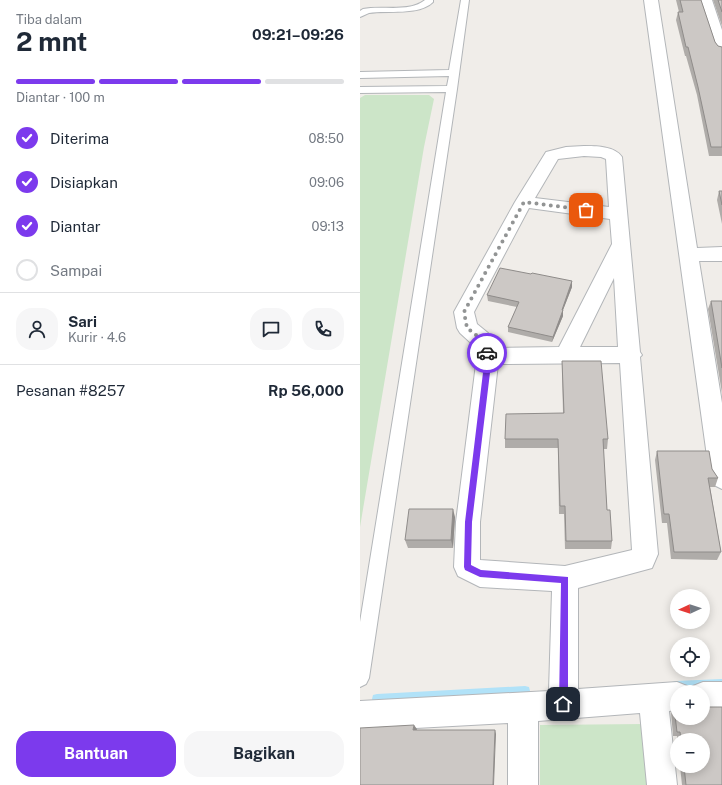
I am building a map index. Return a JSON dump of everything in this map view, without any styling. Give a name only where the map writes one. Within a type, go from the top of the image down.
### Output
[{"type":"street","points":[[651,0],[722,478]]},
{"type":"street","points":[[705,0],[722,50]]},
{"type":"street","points":[[566,151],[604,152],[614,157],[618,214],[631,355],[646,554],[643,559],[638,562],[565,579],[480,574],[468,567],[468,522],[488,356],[481,339],[467,328],[464,312],[524,202],[552,156],[566,151]]},
{"type":"street","points":[[524,202],[618,214]]},
{"type":"street","points":[[566,354],[621,244]]},
{"type":"street","points":[[689,255],[722,254]]},
{"type":"street","points":[[488,356],[566,354],[631,355]]},
{"type":"street","points":[[563,704],[565,579]]},
{"type":"street","points":[[710,696],[722,696]]},
{"type":"street","points":[[360,716],[523,708],[665,697],[662,785]]},
{"type":"street","points":[[523,708],[523,785]]},
{"type":"lane","points":[[360,14],[366,11],[423,6],[429,2],[429,0]]},
{"type":"lane","points":[[360,678],[465,0]]},
{"type":"lane","points":[[360,75],[454,73]]},
{"type":"lane","points":[[360,90],[452,89]]},
{"type":"green space","points":[[365,95],[429,95],[434,99],[424,147],[360,527],[360,98]]},
{"type":"green space","points":[[644,724],[649,785],[540,785],[540,725]]},
{"type":"building","points":[[680,0],[701,0],[715,42],[718,46],[722,47],[722,147],[711,147],[698,87],[688,47],[686,47],[678,12],[683,12]]},
{"type":"building","points":[[718,0],[722,0],[722,12]]},
{"type":"building","points":[[719,191],[722,191],[722,205]]},
{"type":"building","points":[[500,268],[572,281],[553,337],[508,327],[519,302],[487,295]]},
{"type":"building","points":[[711,301],[722,301],[722,368]]},
{"type":"building","points":[[562,361],[601,361],[608,439],[603,439],[607,510],[610,510],[612,541],[566,541],[565,506],[560,506],[558,439],[505,439],[506,414],[564,413]]},
{"type":"building","points":[[657,451],[709,451],[712,469],[718,478],[708,478],[721,552],[674,552],[669,514],[664,514]]},
{"type":"building","points":[[409,509],[453,509],[451,540],[405,540]]},
{"type":"building","points":[[710,707],[722,707],[722,785],[686,785],[685,773],[710,773],[710,733],[677,732],[676,725],[710,725]]},
{"type":"building","points":[[414,725],[413,730],[495,730],[493,785],[360,785],[360,728]]},
{"type":"waterway","points":[[699,685],[722,684]]},
{"type":"waterway","points":[[377,699],[525,691]]},
{"type":"way so far","points":[[487,353],[481,339],[467,328],[464,312],[524,202],[586,210]]},
{"type":"route","points":[[487,353],[488,356],[468,522],[468,567],[480,574],[565,579],[563,704]]}]
